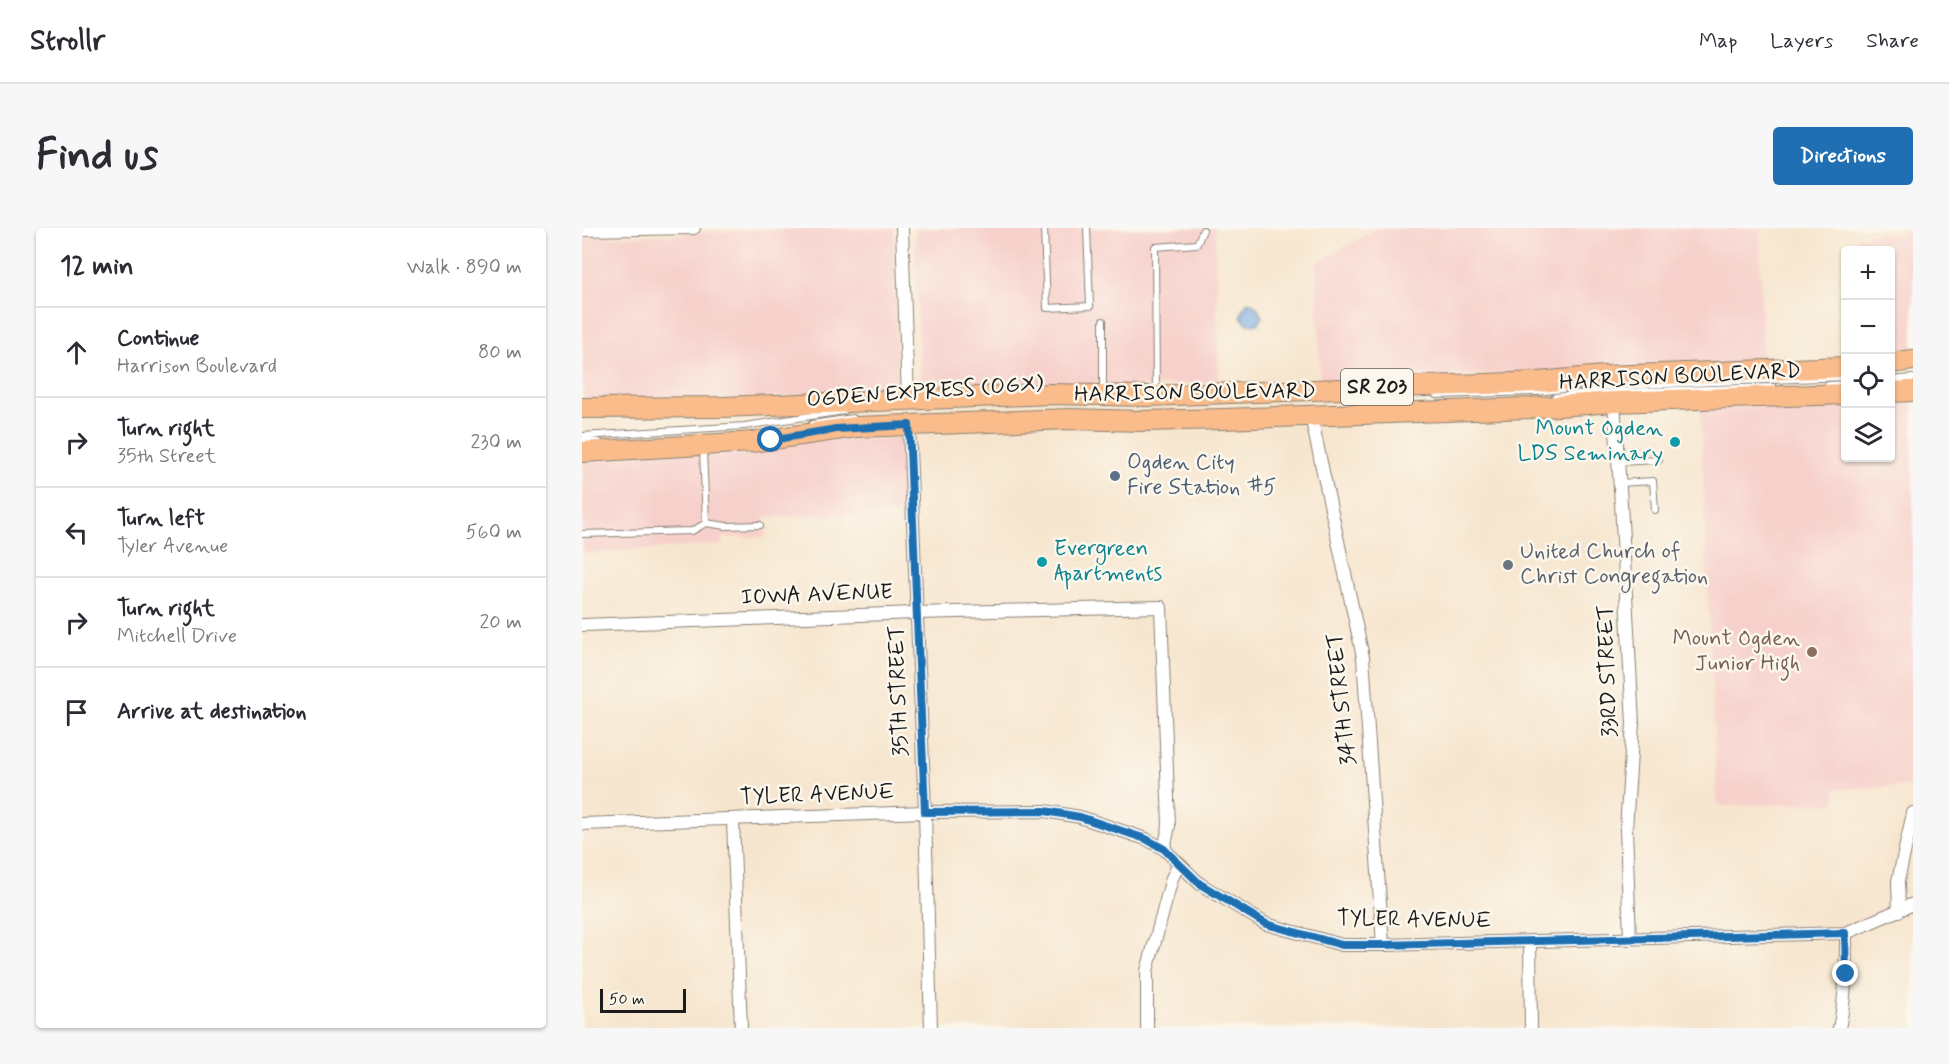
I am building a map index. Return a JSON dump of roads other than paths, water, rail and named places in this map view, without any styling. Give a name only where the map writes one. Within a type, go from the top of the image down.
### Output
[{"type":"main road","points":[[1895,362],[1913,360]]},
{"type":"main road","name":"HARRISON BOULEVARD","points":[[582,408],[722,407],[1051,394],[1100,399],[1841,367]]},
{"type":"main road","points":[[1895,392],[1913,391]]},
{"type":"main road","name":"HARRISON BOULEVARD","points":[[582,452],[771,440],[846,428],[909,425],[1070,419],[1143,422],[1841,394]]},
{"type":"street","points":[[582,230],[694,228]]},
{"type":"street","points":[[902,228],[909,399]]},
{"type":"street","name":"33RD STREET","points":[[1614,402],[1633,723],[1626,829],[1630,939]]},
{"type":"street","name":"34TH STREET","points":[[1311,416],[1363,657],[1383,945]]},
{"type":"street","name":"35TH STREET","points":[[909,425],[925,812],[931,1028]]},
{"type":"street","name":"IOWA AVENUE","points":[[582,625],[1161,607],[1169,826],[1164,849]]},
{"type":"street","name":"TYLER AVENUE","points":[[582,824],[925,812],[1045,811],[1080,817],[1146,839],[1164,849],[1200,884],[1266,924],[1342,945],[1845,933],[1913,904]]},
{"type":"street","points":[[1899,910],[1898,881],[1913,813]]},
{"type":"street","points":[[732,820],[741,1028]]},
{"type":"street","points":[[1147,1028],[1147,972],[1172,878],[1179,864]]},
{"type":"street","points":[[1839,1028],[1845,995],[1845,933]]},
{"type":"street","points":[[1530,941],[1531,1028]]},
{"type":"lane","points":[[1044,228],[1047,308],[1090,306],[1087,228]]},
{"type":"lane","points":[[1156,395],[1155,247],[1197,244],[1203,230]]},
{"type":"lane","points":[[1100,399],[1103,321]]},
{"type":"lane","points":[[1841,376],[1579,387],[1429,399],[1536,399],[1588,393],[1841,384]]},
{"type":"lane","points":[[1895,380],[1913,378]]},
{"type":"lane","name":"OGDEN EXPRESS (OGX)","points":[[1052,402],[1100,399]]},
{"type":"lane","name":"OGDEN EXPRESS (OGX)","points":[[582,438],[745,426],[853,411]]},
{"type":"lane","name":"OGDEN EXPRESS (OGX)","points":[[800,427],[858,417]]},
{"type":"lane","name":"OGDEN EXPRESS (OGX)","points":[[582,438],[606,442],[759,432]]},
{"type":"lane","points":[[703,445],[706,523]]},
{"type":"lane","points":[[1618,462],[1659,460]]},
{"type":"lane","points":[[1620,483],[1653,481],[1655,510]]},
{"type":"lane","points":[[582,534],[692,531],[706,523],[726,526],[759,525]]},
{"type":"water","points":[[1248,302],[1256,306],[1260,312],[1262,318],[1258,324],[1248,324],[1241,317],[1242,310]]},
{"type":"place","name":"Mount Ogden LDS Seminary","points":[[1675,442]]},
{"type":"place","name":"Ogden City Fire Station #5","points":[[1115,476]]},
{"type":"place","name":"Evergreen Apartments","points":[[1042,562]]},
{"type":"place","name":"United Church of Christ Congregation","points":[[1508,565]]},
{"type":"place","name":"Mount Ogden Junior High","points":[[1812,652]]}]
